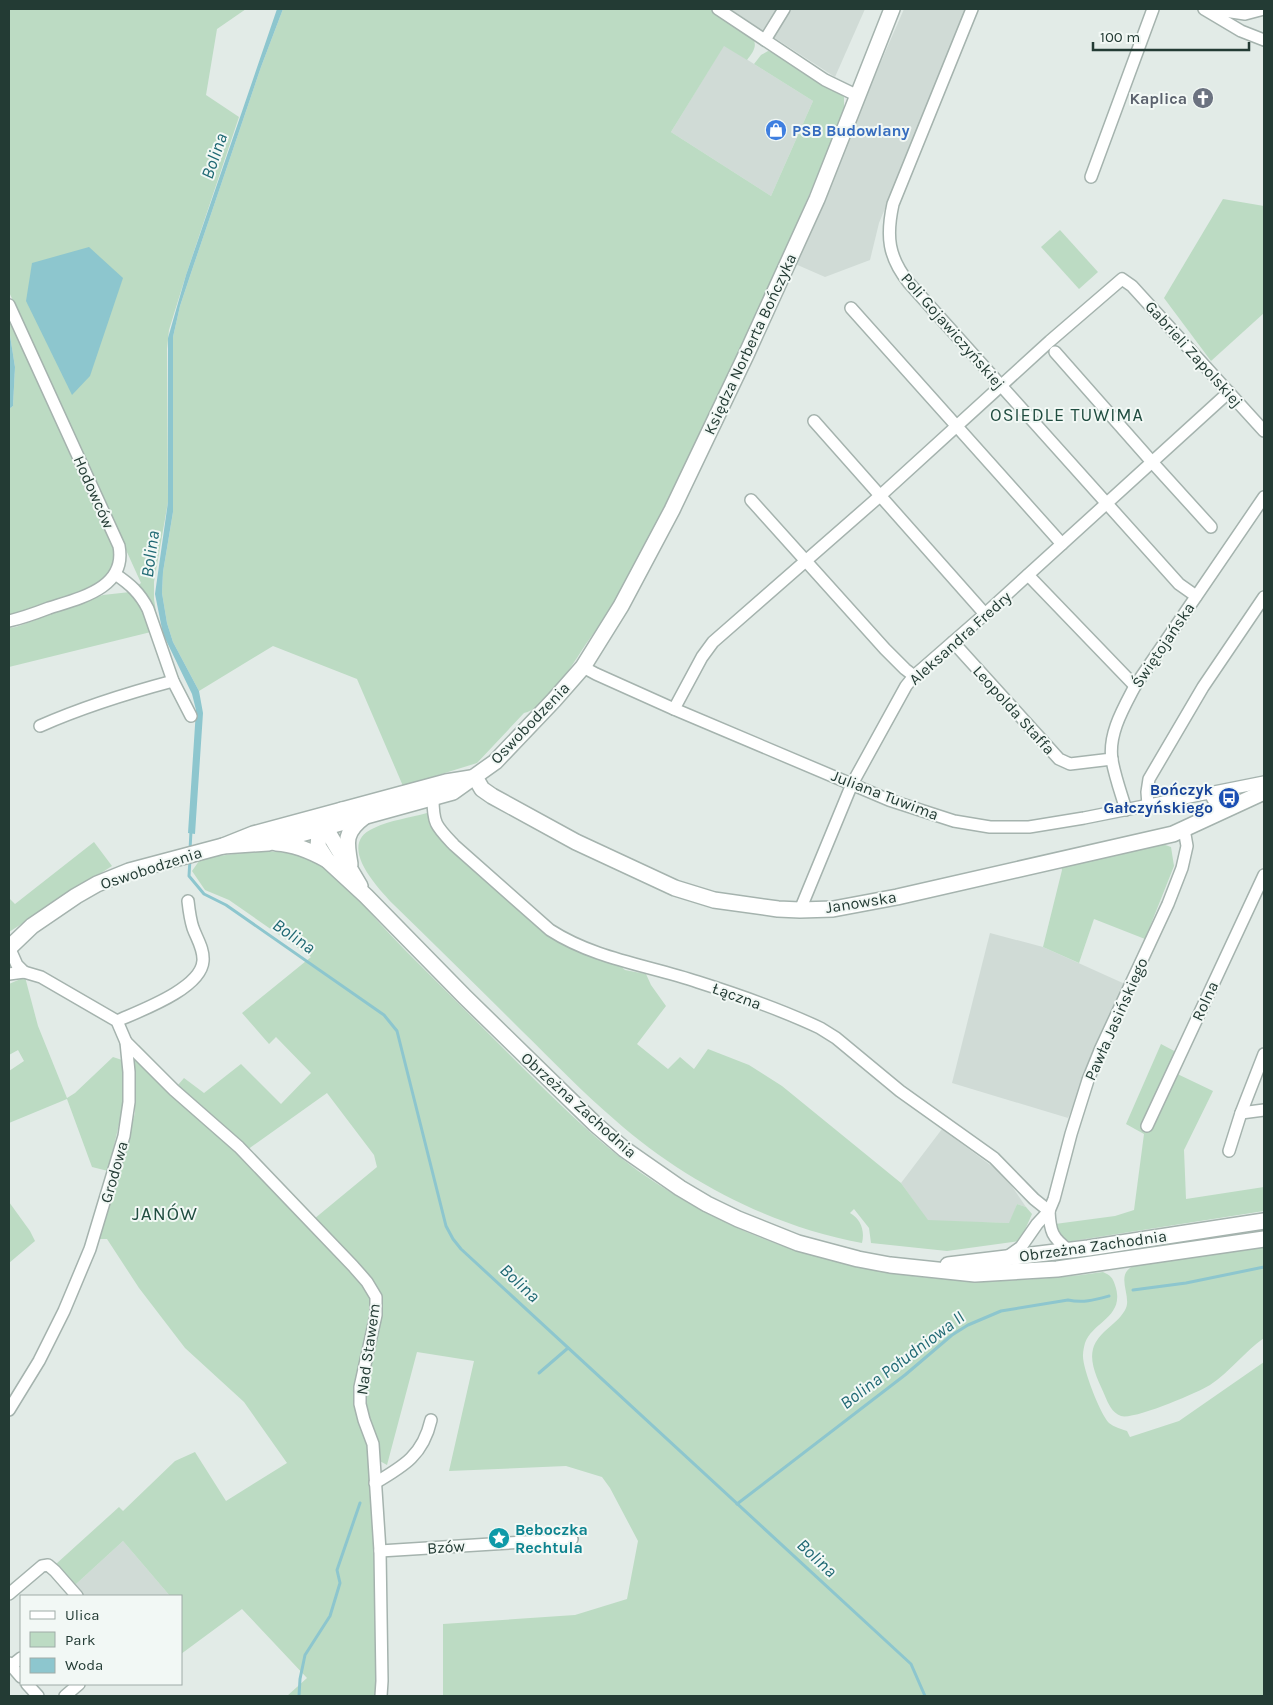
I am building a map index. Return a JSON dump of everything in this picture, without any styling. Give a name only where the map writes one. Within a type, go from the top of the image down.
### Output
[{"type":"street","points":[[718,9],[825,80],[858,96]]},
{"type":"street","points":[[765,40],[784,9]]},
{"type":"street","name":"Księdza Norberta Bończyka","points":[[583,667],[621,606],[680,493],[746,355],[817,199],[892,9]]},
{"type":"street","name":"Poli Gojawiczyńskiej","points":[[972,9],[893,204],[888,234],[893,256],[902,274],[1106,504],[1179,584],[1196,596]]},
{"type":"street","points":[[1091,177],[1153,9]]},
{"type":"street","points":[[1204,9],[1241,31],[1264,40]]},
{"type":"street","points":[[1211,9],[1245,14],[1264,9]]},
{"type":"street","name":"Gabrieli Zapolskiej","points":[[1001,386],[1122,279],[1132,286],[1264,432]]},
{"type":"street","name":"Hodowców","points":[[9,305],[119,546],[121,556],[115,574]]},
{"type":"street","points":[[851,308],[1062,544]]},
{"type":"street","points":[[1055,352],[1211,527]]},
{"type":"street","points":[[674,709],[702,657],[713,642],[881,495],[1001,386]]},
{"type":"street","name":"Aleksandra Fredry","points":[[800,910],[852,784],[906,686],[914,676],[1229,392]]},
{"type":"street","points":[[814,421],[985,614]]},
{"type":"street","name":"Świętojańska","points":[[1126,810],[1112,759],[1112,742],[1116,726],[1134,686],[1264,497]]},
{"type":"street","points":[[751,500],[884,649],[914,676]]},
{"type":"street","points":[[9,621],[88,595],[99,590],[115,574],[127,582],[142,598],[148,609],[174,681],[191,716]]},
{"type":"street","points":[[1028,575],[1134,686]]},
{"type":"street","points":[[1148,805],[1147,792],[1149,780],[1203,687],[1264,597]]},
{"type":"street","name":"Leopolda Staffa","points":[[953,642],[1059,759],[1070,764],[1112,759]]},
{"type":"street","name":"Juliana Tuwima","points":[[583,667],[674,709],[889,800],[954,820],[990,827],[1029,827],[1126,810],[1264,782]]},
{"type":"street","name":"Oswobodzenia","points":[[268,843],[453,792],[495,762],[583,667]]},
{"type":"street","points":[[40,726],[69,713],[130,692],[174,681]]},
{"type":"street","name":"Oswobodzenia","points":[[9,948],[32,926],[57,908],[97,884],[129,872],[223,846],[253,834],[446,782],[475,777]]},
{"type":"street","name":"Janowska","points":[[475,777],[482,789],[492,796],[576,842],[675,888],[714,900],[778,910],[833,909],[897,897],[1173,834],[1264,792]]},
{"type":"street","points":[[1209,792],[1217,806],[1218,814]]},
{"type":"street","name":"Łączna","points":[[433,798],[432,817],[440,831],[540,921],[564,939],[600,955],[697,981],[820,1028],[836,1038],[922,1107],[994,1158],[1034,1199],[1049,1211]]},
{"type":"street","name":"Oswobodzenia","points":[[322,828],[327,820],[342,810]]},
{"type":"street","name":"Obrzeżna Zachodnia","points":[[350,868],[347,845],[348,835],[354,825],[366,816]]},
{"type":"street","points":[[303,821],[316,823],[322,828],[318,834],[318,846],[327,860]]},
{"type":"street","name":"Obrzeżna Zachodnia","points":[[322,828],[328,832],[366,896]]},
{"type":"street","name":"Pawła Jasińskiego","points":[[1070,1250],[1057,1242],[1050,1229],[1049,1211],[1088,1080],[1168,904],[1182,868],[1187,846],[1184,829]]},
{"type":"street","name":"Oswobodzenia","points":[[223,846],[268,843],[285,844],[314,852],[327,860]]},
{"type":"street","name":"Obrzeżna Zachodnia","points":[[327,860],[366,896],[570,1102],[624,1149],[658,1174],[707,1204],[766,1232],[798,1243],[858,1259],[975,1274],[1029,1272],[1264,1239]]},
{"type":"street","name":"Rolna","points":[[1147,1126],[1264,875]]},
{"type":"street","points":[[9,948],[16,967],[41,977],[117,1021],[180,990],[200,971],[203,961],[202,947],[194,928],[188,901]]},
{"type":"street","points":[[9,974],[16,967]]},
{"type":"street","name":"Grodowa","points":[[9,1410],[39,1361],[64,1310],[90,1249],[112,1180],[124,1136],[129,1102],[130,1072],[126,1042],[117,1021]]},
{"type":"street","name":"Nad Stawem","points":[[126,1042],[174,1090],[239,1147],[353,1266],[367,1282],[376,1297],[376,1315],[360,1387],[360,1404],[373,1444],[380,1551],[382,1680],[380,1696]]},
{"type":"street","points":[[1229,1151],[1241,1113],[1264,1054]]},
{"type":"street","points":[[1241,1113],[1264,1110]]},
{"type":"street","name":"Pawła Jasińskiego","points":[[1006,1258],[1021,1247],[1036,1224],[1049,1211]]},
{"type":"street","name":"Obrzeżna Zachodnia","points":[[922,1268],[1070,1250],[1264,1221]]},
{"type":"street","points":[[375,1483],[396,1471],[413,1456],[427,1438],[431,1420]]},
{"type":"street","name":"Bzów","points":[[380,1551],[572,1539]]},
{"type":"street","points":[[9,1594],[42,1566],[48,1565],[76,1595]]},
{"type":"street","points":[[10,1664],[20,1676]]},
{"type":"street","points":[[28,1685],[38,1696]]},
{"type":"street","points":[[65,1696],[78,1685]]},
{"type":"shaded area","points":[[730,9],[865,9],[835,77]]},
{"type":"shaded area","points":[[904,9],[967,9],[879,223],[870,260],[825,277],[793,263]]},
{"type":"shaded area","points":[[724,45],[813,101],[771,196],[671,132]]},
{"type":"shaded area","points":[[990,933],[1043,947],[1125,984],[1068,1118],[952,1083]]},
{"type":"shaded area","points":[[942,1129],[1005,1176],[1026,1207],[1017,1204],[1010,1223],[928,1221],[901,1183]]},
{"type":"shaded area","points":[[123,1541],[169,1595],[83,1595],[75,1585]]},
{"type":"green space","points":[[9,9],[246,9],[217,29],[206,95],[239,117],[169,330],[167,349],[168,502],[154,582],[154,599],[159,630],[9,667],[9,628],[103,595],[130,592],[141,583],[9,292]]},
{"type":"green space","points":[[283,9],[709,9],[751,36],[755,45],[747,60],[724,46],[671,132],[771,196],[813,101],[754,64],[761,55],[768,51],[776,53],[844,97],[844,108],[841,117],[774,275],[661,515],[614,604],[548,696],[532,710],[524,713],[477,763],[403,786],[357,679],[273,646],[199,691],[173,642],[167,623],[162,593],[163,572],[173,512],[173,337],[180,306],[191,273],[261,67]]},
{"type":"green space","points":[[1223,199],[1264,206],[1264,313],[1211,361],[1164,298]]},
{"type":"green space","points":[[1060,230],[1098,272],[1079,289],[1041,247]]},
{"type":"green space","points":[[9,315],[34,375],[94,501],[116,553],[113,565],[107,576],[97,586],[9,615],[9,409],[13,406],[15,367],[9,329]]},
{"type":"green space","points":[[427,813],[430,826],[444,842],[526,914],[625,970],[646,974],[651,985],[666,1006],[637,1044],[668,1069],[680,1057],[694,1069],[708,1049],[749,1065],[782,1086],[901,1183],[928,1220],[1009,1223],[1017,1204],[1026,1207],[1032,1214],[1020,1241],[947,1251],[871,1243],[869,1228],[854,1209],[850,1213],[861,1226],[863,1234],[862,1243],[828,1235],[762,1213],[730,1198],[670,1163],[615,1120],[579,1087],[393,904],[370,877],[359,855],[359,844],[363,835],[387,823]]},
{"type":"green space","points":[[94,842],[112,866],[9,932],[9,898],[15,904]]},
{"type":"green space","points":[[1157,842],[1171,847],[1174,866],[1145,939],[1094,919],[1079,963],[1043,947],[1062,870],[1061,865]]},
{"type":"green space","points":[[259,851],[306,857],[324,864],[336,874],[405,950],[537,1082],[584,1126],[621,1158],[675,1195],[731,1225],[789,1248],[850,1265],[911,1276],[974,1280],[1038,1279],[1103,1272],[1108,1274],[1115,1285],[1116,1304],[1107,1318],[1089,1336],[1085,1343],[1083,1361],[1092,1390],[1105,1418],[1109,1423],[1127,1431],[1130,1437],[1179,1421],[1264,1362],[1264,1696],[443,1696],[443,1624],[575,1615],[627,1599],[638,1541],[610,1488],[602,1477],[566,1466],[449,1471],[474,1361],[417,1352],[387,1465],[369,1455],[385,1696],[287,1696],[307,1678],[242,1609],[182,1653],[182,1595],[169,1595],[123,1541],[75,1585],[56,1564],[119,1507],[123,1511],[175,1461],[195,1452],[226,1501],[287,1463],[244,1402],[185,1348],[139,1288],[107,1239],[99,1239],[135,1113],[132,1052],[139,1045],[178,1085],[184,1078],[204,1093],[241,1064],[281,1104],[311,1073],[276,1037],[269,1044],[242,1013],[311,957],[229,900],[205,890],[192,871],[199,861],[218,856]],"holes":[[[327,1093],[374,1155],[377,1167],[314,1219],[247,1150]]]},
{"type":"green space","points":[[25,977],[38,1026],[67,1098],[75,1093],[113,1057],[122,1060],[124,1103],[108,1171],[92,1167],[67,1099],[9,1123],[9,1071],[24,1061],[18,1050],[9,1055],[9,984]]},
{"type":"green space","points":[[1161,1044],[1178,1053],[1169,1070],[1213,1091],[1184,1150],[1186,1199],[1264,1187],[1264,1211],[1066,1242],[1055,1224],[1115,1216],[1134,1210],[1144,1134],[1126,1124]]},
{"type":"green space","points":[[9,1202],[35,1241],[9,1263]]},
{"type":"green space","points":[[1264,1227],[1264,1232],[1074,1261],[1022,1264]]},
{"type":"green space","points":[[1264,1245],[1264,1338],[1217,1380],[1203,1389],[1139,1414],[1121,1416],[1115,1413],[1109,1405],[1093,1367],[1092,1355],[1099,1337],[1119,1319],[1126,1308],[1127,1298],[1124,1281],[1126,1272],[1134,1266],[1144,1263]]},
{"type":"water","points":[[277,9],[283,9],[261,67],[191,273],[180,306],[173,337],[173,512],[163,572],[162,593],[167,623],[173,642],[199,691],[203,713],[195,834],[188,833],[196,710],[192,694],[163,634],[155,594],[168,502],[168,338],[186,275]]},
{"type":"water","points":[[89,247],[123,278],[90,376],[72,395],[26,301],[32,263]]},
{"type":"water","points":[[9,329],[15,367],[13,406],[9,409]]},
{"type":"waterway","name":"Bolina","points":[[190,850],[191,831]]},
{"type":"waterway","name":"Bolina","points":[[190,859],[189,876],[204,894],[226,905],[384,1015],[397,1031],[446,1226],[461,1249],[911,1664],[925,1696]]},
{"type":"waterway","name":"Bolina Południowa II","points":[[1133,1290],[1186,1283],[1264,1267]]},
{"type":"waterway","name":"Bolina Południowa II","points":[[737,1504],[905,1375],[952,1335],[968,1325],[1001,1311],[1068,1300],[1088,1301],[1109,1296]]},
{"type":"waterway","points":[[539,1373],[568,1348]]},
{"type":"waterway","points":[[299,1696],[305,1655],[330,1616],[340,1583],[337,1570],[360,1503]]},
{"type":"place","name":"Kaplica","points":[[1203,98]]},
{"type":"place","name":"PSB Budowlany","points":[[776,130]]},
{"type":"place","name":"Bończyk Gałczyńskiego","points":[[1229,798]]},
{"type":"place","name":"Beboczka Rechtula","points":[[499,1538]]},
{"type":"district","name":"OSIEDLE TUWIMA","points":[[1067,415]]},
{"type":"district","name":"JANÓW","points":[[165,1214]]}]
